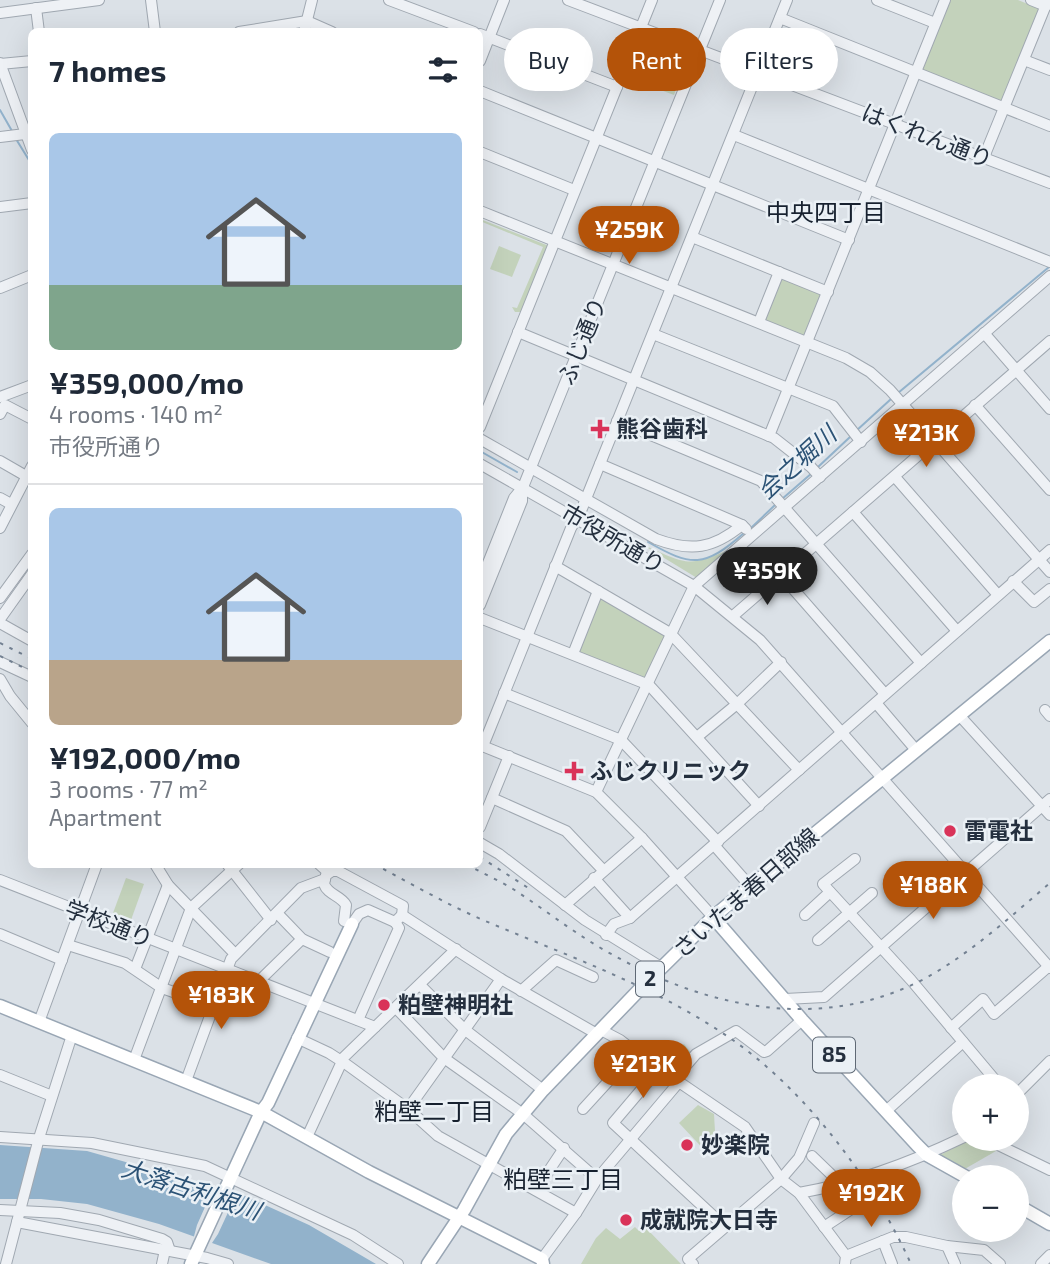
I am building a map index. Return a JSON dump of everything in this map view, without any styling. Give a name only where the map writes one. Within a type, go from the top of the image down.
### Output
[{"type":"main road","name":"さいたま春日部線","points":[[428,1264],[506,1134],[543,1090],[661,967],[750,886],[959,715],[1047,649]]},
{"type":"main road","name":"85","points":[[713,917],[802,1020],[927,1155],[952,1169]]},
{"type":"main road","points":[[194,1257],[297,1038],[330,952],[348,922]]},
{"type":"main road","points":[[261,1112],[262,1101],[348,922]]},
{"type":"main road","points":[[0,1006],[261,1112],[369,1172],[542,1261]]},
{"type":"main road","points":[[1029,1212],[1050,1224]]},
{"type":"street","points":[[0,13],[53,3],[99,0]]},
{"type":"street","points":[[150,0],[154,28]]},
{"type":"street","points":[[283,28],[305,26],[312,0]]},
{"type":"street","points":[[389,0],[463,28]]},
{"type":"street","points":[[504,0],[484,35],[607,83]]},
{"type":"street","name":"はくれん通り","points":[[568,0],[641,27]]},
{"type":"street","points":[[641,27],[652,0]]},
{"type":"street","name":"ふじ通り","points":[[706,35],[720,0]]},
{"type":"street","points":[[776,28],[787,0]]},
{"type":"street","points":[[877,0],[888,2],[935,23]]},
{"type":"street","points":[[769,436],[945,0]]},
{"type":"street","points":[[985,157],[1047,3],[1031,0]]},
{"type":"street","points":[[36,8],[38,28]]},
{"type":"street","points":[[780,18],[1050,126]]},
{"type":"street","points":[[1024,60],[1050,70]]},
{"type":"street","points":[[28,61],[0,64],[6,98],[28,141]]},
{"type":"street","points":[[483,420],[615,91]]},
{"type":"street","name":"ふじ通り","points":[[483,598],[522,501],[529,470],[683,91]]},
{"type":"street","points":[[483,740],[555,566],[582,508],[751,91]]},
{"type":"street","name":"はくれん通り","points":[[809,91],[1050,183]]},
{"type":"street","points":[[483,92],[849,240]]},
{"type":"street","points":[[0,136],[25,134]]},
{"type":"street","points":[[734,135],[1050,262]]},
{"type":"street","points":[[483,153],[575,190]]},
{"type":"street","points":[[0,207],[28,204]]},
{"type":"street","points":[[483,212],[860,365],[890,390],[1050,572]]},
{"type":"street","points":[[692,237],[828,292]]},
{"type":"street","points":[[759,322],[779,272]]},
{"type":"street","points":[[596,792],[694,586],[747,531],[860,440],[1050,276]]},
{"type":"street","points":[[0,288],[28,277]]},
{"type":"street","points":[[518,332],[769,436],[816,473]]},
{"type":"street","points":[[984,333],[1050,409]]},
{"type":"street","points":[[653,334],[833,406],[860,440]]},
{"type":"street","points":[[733,616],[1050,341]]},
{"type":"street","points":[[3,403],[28,388]]},
{"type":"street","points":[[3,403],[28,417]]},
{"type":"street","points":[[975,405],[1050,490]]},
{"type":"street","points":[[617,421],[761,481],[921,663]]},
{"type":"street","points":[[483,441],[582,508],[676,547],[692,548],[747,531]]},
{"type":"street","points":[[0,461],[28,471]]},
{"type":"street","points":[[600,464],[747,531]]},
{"type":"street","name":"市役所通り","points":[[483,465],[582,508],[733,616],[781,662],[1049,967]]},
{"type":"street","points":[[0,527],[28,473]]},
{"type":"street","points":[[895,477],[998,595]]},
{"type":"street","name":"ふじ通り","points":[[483,576],[514,498],[524,485]]},
{"type":"street","points":[[0,498],[10,504]]},
{"type":"street","points":[[853,512],[957,631]]},
{"type":"street","points":[[606,934],[614,924],[630,918],[716,844],[1050,550]]},
{"type":"street","points":[[0,598],[28,560]]},
{"type":"street","points":[[555,566],[670,634],[799,771]]},
{"type":"street","points":[[0,608],[28,570]]},
{"type":"street","points":[[781,575],[885,694]]},
{"type":"street","points":[[28,580],[0,621],[28,638]]},
{"type":"street","points":[[1013,581],[1034,602],[1050,589]]},
{"type":"street","points":[[573,654],[598,591]]},
{"type":"street","points":[[483,619],[649,685],[759,806]]},
{"type":"street","points":[[0,662],[28,675]]},
{"type":"street","points":[[696,737],[737,704],[781,662]]},
{"type":"street","points":[[0,679],[28,718]]},
{"type":"street","points":[[504,693],[621,740],[716,844],[750,886]]},
{"type":"street","points":[[876,702],[916,750]]},
{"type":"street","points":[[959,715],[1046,802],[1050,815]]},
{"type":"street","points":[[483,746],[596,792],[642,838],[713,917]]},
{"type":"street","points":[[483,820],[509,756]]},
{"type":"street","points":[[492,798],[566,831],[603,870]]},
{"type":"street","points":[[785,999],[824,997],[1046,802]]},
{"type":"street","points":[[565,905],[642,838]]},
{"type":"street","points":[[483,845],[606,934],[661,967]]},
{"type":"street","points":[[855,859],[823,884],[990,1074]]},
{"type":"street","points":[[39,1022],[96,868]]},
{"type":"street","points":[[157,868],[168,885],[235,954]]},
{"type":"street","points":[[134,1060],[191,908],[232,868]]},
{"type":"street","points":[[234,868],[274,916],[302,939],[330,952]]},
{"type":"street","points":[[321,868],[329,892],[339,897],[346,905],[348,922],[364,911],[371,900],[370,887]]},
{"type":"street","points":[[186,1081],[235,954],[301,888],[338,871],[403,906],[399,928],[358,1020]]},
{"type":"street","points":[[594,878],[630,918]]},
{"type":"street","name":"学校通り","points":[[0,880],[375,1027]]},
{"type":"street","points":[[135,969],[168,885]]},
{"type":"street","points":[[804,915],[830,892]]},
{"type":"street","points":[[818,940],[872,893]]},
{"type":"street","points":[[364,911],[399,918],[456,949],[521,990],[599,1032],[621,1040],[658,1070],[745,1127],[781,1179],[799,1193],[845,1260],[893,1237],[906,1237],[947,1246],[984,1250],[1000,1264]]},
{"type":"street","points":[[0,934],[62,960]]},
{"type":"street","points":[[258,982],[302,939]]},
{"type":"street","points":[[68,945],[125,963],[162,988],[213,1006]]},
{"type":"street","points":[[307,1137],[342,1062],[456,949]]},
{"type":"street","points":[[521,990],[556,960],[593,977]]},
{"type":"street","points":[[951,1028],[983,999],[994,1014],[1049,967]]},
{"type":"street","points":[[408,1109],[501,979]]},
{"type":"street","points":[[420,985],[464,1029],[543,1090]]},
{"type":"street","points":[[396,1008],[444,1058],[523,1114],[597,1179]]},
{"type":"street","points":[[542,1261],[597,1179],[678,1083],[677,1076],[696,1054],[736,1031],[764,1052],[802,1020]]},
{"type":"street","points":[[6,1264],[39,1138],[72,1035]]},
{"type":"street","points":[[297,1038],[342,1062],[408,1109],[438,1136],[576,1213]]},
{"type":"street","points":[[886,1111],[963,1042]]},
{"type":"street","points":[[583,1108],[636,1051]]},
{"type":"street","points":[[1029,1082],[1050,1061]]},
{"type":"street","points":[[658,1070],[613,1123],[724,1226]]},
{"type":"street","points":[[0,1075],[52,1096]]},
{"type":"street","points":[[693,1264],[688,1259],[781,1179],[799,1158],[814,1123]]},
{"type":"street","points":[[0,1137],[39,1138],[126,1148],[166,1159],[187,1160],[353,1235],[398,1264]]},
{"type":"street","points":[[799,1193],[927,1155],[952,1143]]},
{"type":"street","points":[[536,1190],[564,1149]]},
{"type":"street","points":[[1011,1151],[1050,1170]]},
{"type":"street","points":[[812,1156],[840,1183]]},
{"type":"street","points":[[824,1227],[865,1200]]},
{"type":"street","points":[[0,1210],[99,1220],[162,1239],[167,1242],[162,1264]]},
{"type":"street","points":[[17,1222],[228,1264]]},
{"type":"street","points":[[883,1241],[892,1264]]},
{"type":"street","points":[[947,1246],[955,1264]]},
{"type":"street","points":[[1041,1264],[1050,1255]]},
{"type":"green space","points":[[951,0],[1018,0],[1040,9],[1002,101],[921,71]]},
{"type":"green space","points":[[483,220],[549,246],[522,312],[515,312],[512,307],[517,308],[543,247]]},
{"type":"green space","points":[[499,246],[521,255],[512,277],[490,269]]},
{"type":"green space","points":[[781,276],[823,294],[805,336],[763,320]]},
{"type":"green space","points":[[643,545],[686,561],[704,559],[730,549],[697,578]]},
{"type":"green space","points":[[599,593],[666,634],[647,682],[575,652]]},
{"type":"green space","points":[[126,878],[144,884],[131,920],[113,913]]},
{"type":"green space","points":[[684,1044],[692,1054],[672,1076],[655,1065]]},
{"type":"green space","points":[[698,1105],[714,1114],[716,1149],[710,1156],[679,1123]]},
{"type":"green space","points":[[952,1149],[952,1151],[996,1151],[972,1165],[954,1165],[940,1155]]},
{"type":"green space","points":[[635,1227],[639,1231],[645,1227],[681,1264],[581,1264],[596,1238],[606,1228],[620,1239]]},
{"type":"water","name":"大落古利根川","points":[[0,1145],[87,1151],[245,1196],[309,1225],[376,1264],[271,1264],[159,1224],[87,1204],[41,1199],[0,1199]]},
{"type":"pier","points":[[218,1184],[235,1189],[230,1201],[231,1206],[210,1246],[193,1240],[209,1198],[213,1196]]},
{"type":"waterway","name":"会之堀川","points":[[0,110],[12,131]]},
{"type":"waterway","name":"会之堀川","points":[[16,139],[28,158]]},
{"type":"waterway","name":"会之堀川","points":[[898,393],[1049,267]]},
{"type":"waterway","name":"会之堀川","points":[[856,431],[891,399]]},
{"type":"waterway","name":"会之堀川","points":[[818,467],[850,437]]},
{"type":"waterway","name":"会之堀川","points":[[483,453],[517,472]]},
{"type":"waterway","name":"会之堀川","points":[[782,499],[812,473]]},
{"type":"waterway","name":"会之堀川","points":[[751,528],[775,505]]},
{"type":"waterway","name":"会之堀川","points":[[648,542],[676,556],[698,560],[718,553],[744,533]]},
{"type":"railway","points":[[0,643],[28,657]]},
{"type":"railway","points":[[0,656],[28,670]]},
{"type":"railway","points":[[483,859],[533,891]]},
{"type":"railway","points":[[382,868],[469,914],[669,1001],[756,1057],[783,1082],[834,1138],[877,1200],[911,1264]]},
{"type":"railway","points":[[474,868],[513,889],[602,949],[651,974],[728,1001],[807,1009],[846,1005],[886,995],[924,979],[974,947],[1050,883]]},
{"type":"place","name":"熊谷歯科","points":[[600,429]]},
{"type":"place","name":"ふじクリニック","points":[[574,771]]},
{"type":"place","name":"雷電社","points":[[950,831]]},
{"type":"place","name":"粕壁神明社","points":[[384,1005]]},
{"type":"place","name":"妙楽院","points":[[687,1145]]},
{"type":"place","name":"成就院大日寺","points":[[626,1220]]},
{"type":"district","name":"中央四丁目","points":[[826,213]]},
{"type":"district","name":"粕壁二丁目","points":[[434,1112]]},
{"type":"district","name":"粕壁三丁目","points":[[563,1180]]}]
